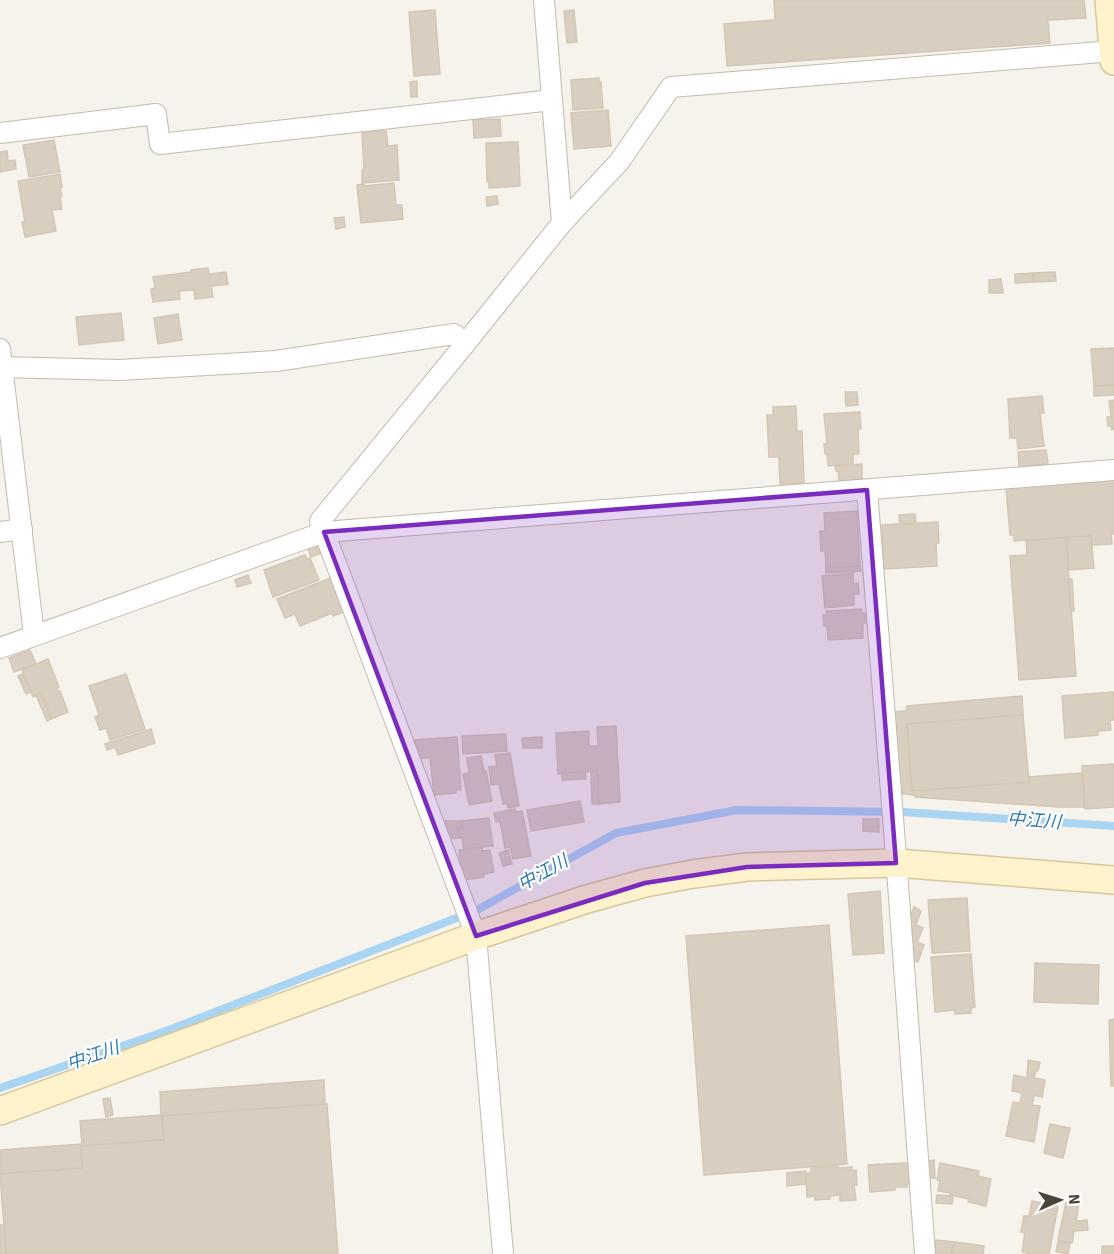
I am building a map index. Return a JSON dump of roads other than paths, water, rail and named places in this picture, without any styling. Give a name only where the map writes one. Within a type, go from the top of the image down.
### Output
[{"type":"street","points":[[544,0],[562,223]]},
{"type":"street","points":[[503,1254],[475,933],[320,522],[562,223],[619,162],[671,87],[1114,51],[1110,0]]},
{"type":"street","points":[[0,133],[156,114],[159,144],[552,100]]},
{"type":"street","points":[[34,635],[1,358],[119,370],[276,361],[454,334],[465,344]]},
{"type":"street","points":[[0,648],[324,532],[1114,470]]},
{"type":"street","points":[[867,490],[925,1254]]},
{"type":"street","points":[[0,532],[22,529]]},
{"type":"street","points":[[0,1111],[475,933],[645,883],[747,867],[896,853],[1114,880]]},
{"type":"waterway","name":"中江川","points":[[0,1088],[166,1031],[477,910],[616,833],[737,810],[903,812],[1114,826]]}]
